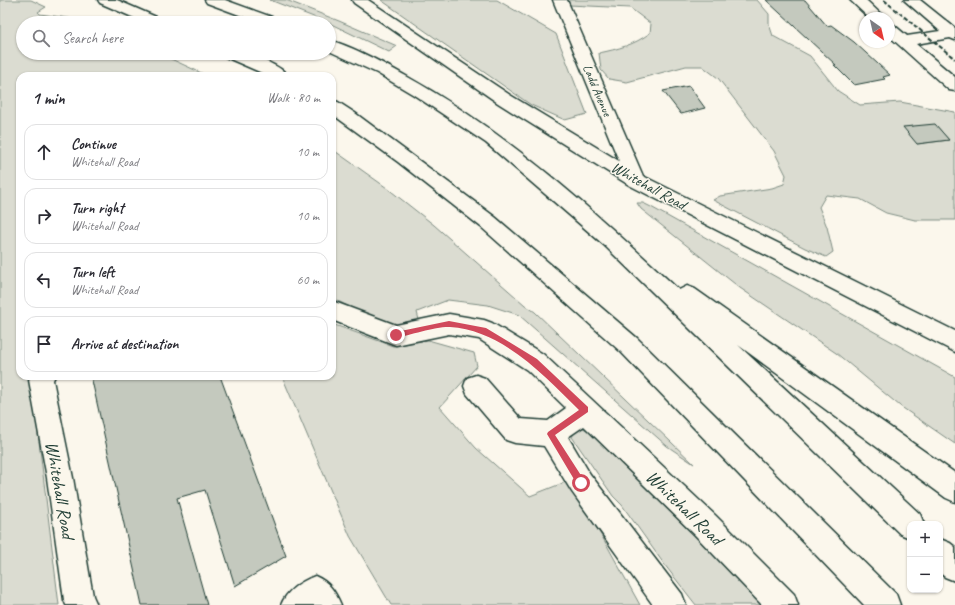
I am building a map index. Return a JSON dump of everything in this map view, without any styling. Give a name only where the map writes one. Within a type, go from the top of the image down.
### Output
[{"type":"main road","points":[[105,0],[142,16]]},
{"type":"main road","points":[[212,0],[256,16]]},
{"type":"main road","name":"Whitehall Road","points":[[359,0],[504,99],[636,180],[955,342]]},
{"type":"main road","name":"Ladd Avenue","points":[[560,0],[636,180]]},
{"type":"main road","points":[[857,0],[871,12]]},
{"type":"main road","points":[[911,0],[954,34]]},
{"type":"main road","points":[[895,33],[955,86]]},
{"type":"main road","points":[[904,41],[954,34]]},
{"type":"main road","points":[[336,48],[383,70],[420,91],[492,139],[611,239],[758,348],[955,489]]},
{"type":"main road","points":[[246,60],[274,72]]},
{"type":"main road","points":[[336,109],[404,157],[488,222],[629,345],[885,605]]},
{"type":"main road","points":[[611,239],[907,521]]},
{"type":"main road","name":"Whitehall Road","points":[[336,312],[396,335],[449,324],[484,330],[535,362],[705,525],[783,605]]},
{"type":"main road","name":"Whitehall Road","points":[[41,380],[60,478],[79,600],[82,605]]},
{"type":"main road","points":[[476,386],[515,431],[550,434],[585,410]]},
{"type":"main road","points":[[550,434],[581,483],[671,605]]},
{"type":"main road","points":[[943,556],[955,567]]},
{"type":"main road","points":[[296,605],[315,591],[326,605]]},
{"type":"shaded area","points":[[0,0],[31,0],[46,7],[38,12],[40,14],[54,16],[16,16],[16,60],[173,60],[199,72],[16,72],[16,380],[31,380],[59,605],[0,605]]},
{"type":"shaded area","points":[[270,0],[286,0],[326,16],[311,16]]},
{"type":"shaded area","points":[[381,0],[497,0],[556,34],[587,114],[565,120],[531,105]]},
{"type":"shaded area","points":[[567,0],[757,0],[769,14],[769,24],[773,36],[810,56],[838,91],[860,105],[900,102],[955,112],[955,220],[915,220],[886,213],[860,199],[826,195],[819,207],[827,227],[833,252],[826,257],[805,248],[713,200],[720,196],[772,188],[784,184],[786,175],[774,151],[718,78],[702,66],[686,66],[627,82],[609,79],[601,70],[599,53],[638,41],[650,33],[651,24],[630,8],[569,5]],"holes":[[[935,124],[949,140],[917,144]]]},
{"type":"shaded area","points":[[336,20],[397,46],[389,52],[336,26]]},
{"type":"shaded area","points":[[336,152],[387,188],[434,225],[525,305],[535,312],[694,464],[667,446],[519,315],[488,305],[448,300],[417,312],[419,320],[400,325],[374,319],[336,300]]},
{"type":"shaded area","points":[[637,203],[643,203],[651,207],[955,377],[955,444],[900,406],[836,353],[740,288],[641,209]]},
{"type":"shaded area","points":[[336,325],[393,346],[428,340],[474,353],[477,366],[440,407],[476,448],[530,496],[568,481],[604,540],[640,605],[391,605],[350,536],[284,380],[336,380]]},
{"type":"shaded area","points":[[583,428],[587,430],[724,565],[762,605],[696,605],[664,564],[622,505],[613,496],[572,437],[574,433]]},
{"type":"building","points":[[766,0],[805,0],[827,26],[831,25],[854,42],[890,75],[883,77],[885,79],[854,85],[834,65],[836,65]]},
{"type":"building","points":[[689,86],[705,108],[681,114],[663,91]]},
{"type":"building","points":[[935,124],[949,140],[917,144],[903,127]]},
{"type":"building","points":[[92,380],[221,380],[286,556],[235,586],[205,490],[177,498],[207,605],[142,605]]},
{"type":"railway","points":[[884,0],[955,59]]},
{"type":"route","points":[[396,335],[449,324],[484,330],[535,362],[585,410],[550,434],[581,483]]}]
